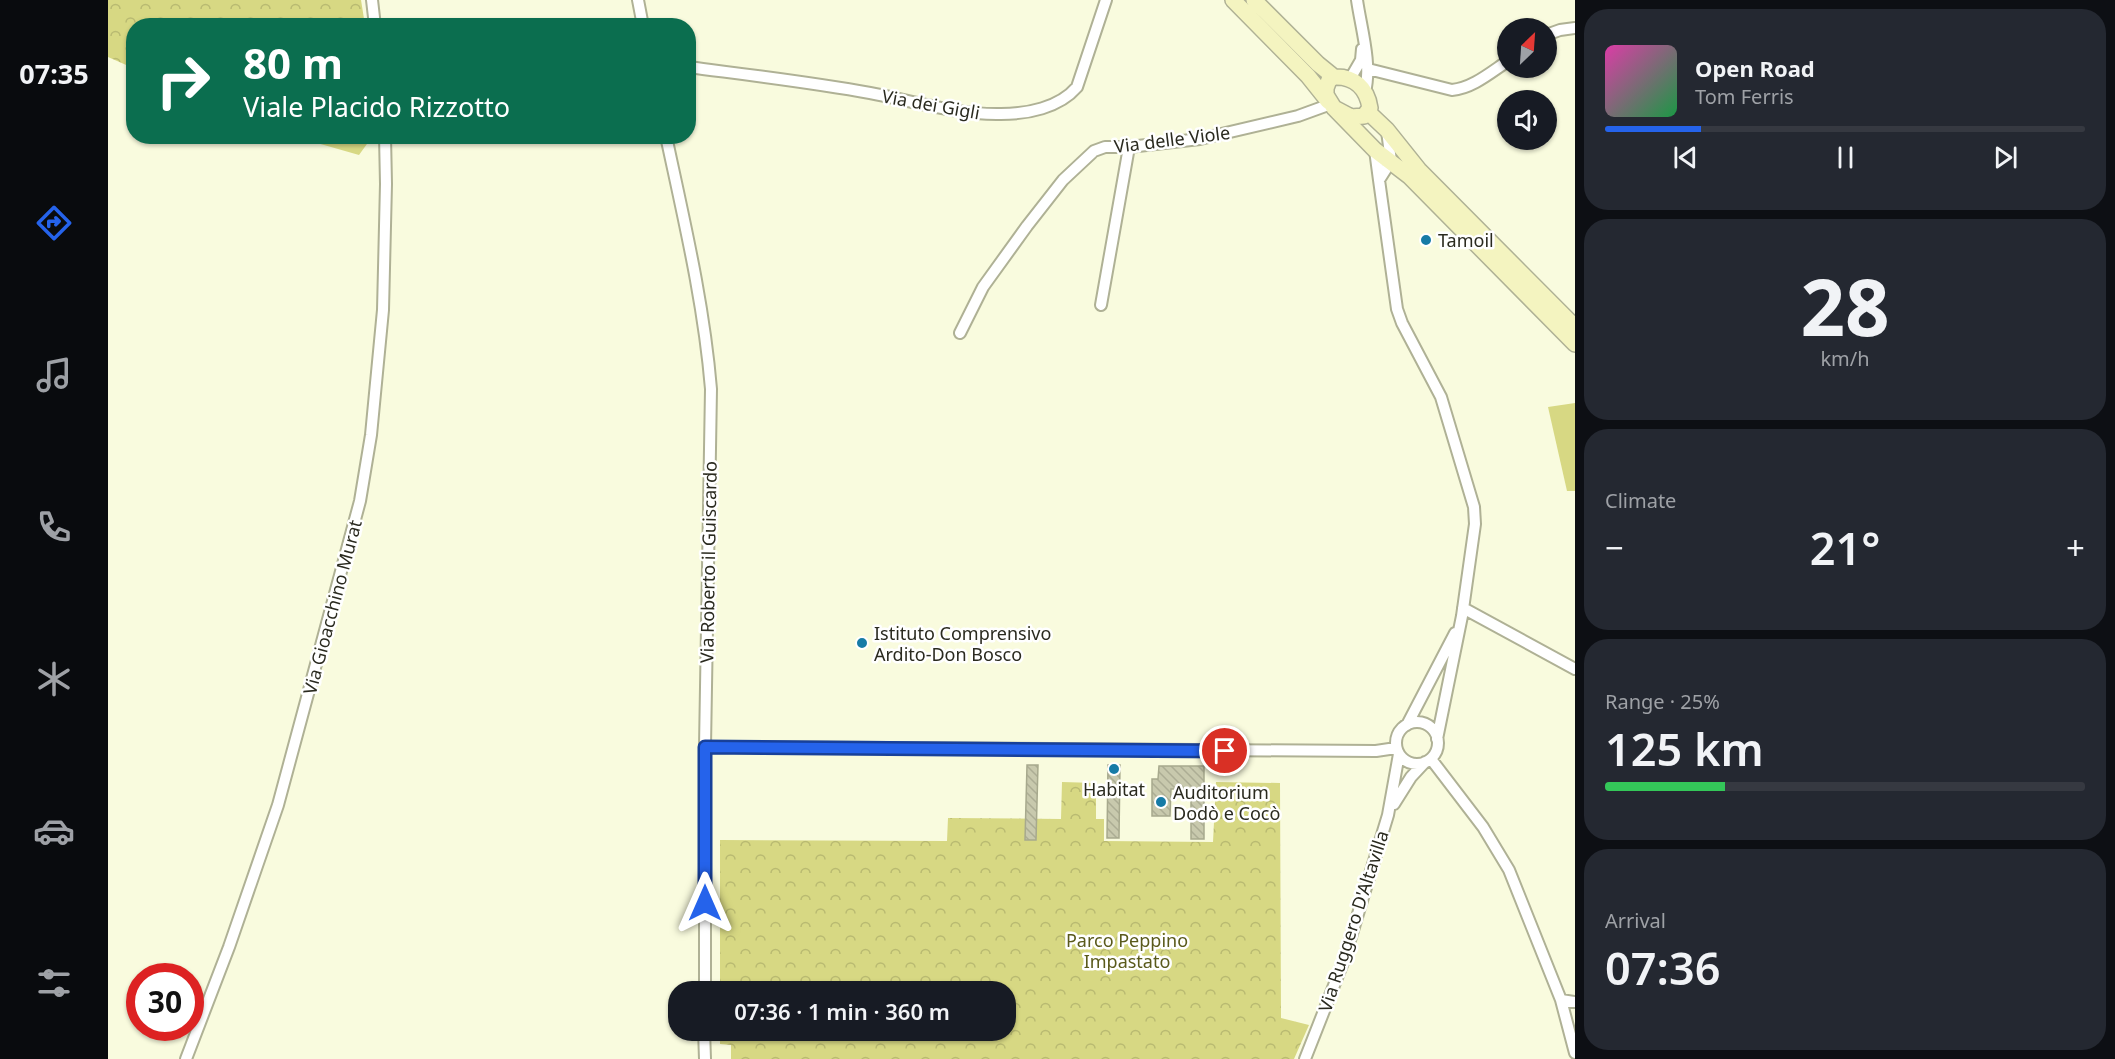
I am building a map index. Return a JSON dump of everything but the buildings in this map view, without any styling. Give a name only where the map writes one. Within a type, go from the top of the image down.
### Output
[{"type":"street","points":[[372,0],[374,18]]},
{"type":"street","points":[[638,0],[641,18]]},
{"type":"street","name":"Via dei Gigli","points":[[696,68],[839,88],[966,113],[1023,113],[1043,108],[1072,93],[1077,87],[1106,0]]},
{"type":"street","points":[[1233,0],[1308,76],[1331,105],[1375,150],[1409,176],[1575,344]]},
{"type":"street","points":[[1254,0],[1334,77],[1350,79],[1359,84],[1369,102],[1368,112],[1364,116],[1351,117],[1331,105],[1326,95],[1326,88],[1334,77]]},
{"type":"street","points":[[1357,0],[1368,69],[1365,92]]},
{"type":"street","points":[[1557,31],[1575,28]]},
{"type":"street","points":[[1350,79],[1361,60],[1363,42]]},
{"type":"street","points":[[1368,69],[1452,90],[1471,85],[1497,68]]},
{"type":"street","name":"Via delle Viole","points":[[960,333],[984,287],[1063,180],[1094,151],[1105,147],[1129,147],[1200,139],[1298,116],[1331,105]]},
{"type":"street","points":[[1368,112],[1387,130],[1419,170],[1575,327]]},
{"type":"street","points":[[1379,180],[1391,161],[1387,130]]},
{"type":"street","name":"Via Gioacchino Murat","points":[[186,1059],[229,947],[278,804],[360,501],[371,435],[383,310],[385,144]]},
{"type":"street","name":"Via Roberto il Guiscardo","points":[[668,144],[699,292],[711,389],[705,747],[705,981]]},
{"type":"street","points":[[1101,305],[1129,147]]},
{"type":"street","points":[[1375,150],[1397,309],[1441,397],[1474,507],[1475,524],[1462,612],[1437,739],[1437,750],[1428,761],[1413,764],[1398,751],[1398,735],[1407,725],[1447,651],[1462,612]]},
{"type":"street","points":[[1462,612],[1575,669]]},
{"type":"street","points":[[1407,725],[1413,722],[1426,724],[1435,733],[1437,739]]},
{"type":"street","points":[[705,747],[1398,751]]},
{"type":"street","name":"Via Ruggero D'Altavilla","points":[[1305,1059],[1344,960],[1388,815],[1398,751]]},
{"type":"street","points":[[1428,761],[1484,827],[1509,870],[1561,1000],[1575,1053]]},
{"type":"street","name":"Via Ruggero D'Altavilla","points":[[1388,815],[1406,784],[1428,761]]},
{"type":"street","points":[[1561,1000],[1575,1002]]},
{"type":"street","points":[[704,1041],[705,1059]]},
{"type":"green space","points":[[108,0],[361,0],[364,18],[126,18],[126,65],[108,57]]},
{"type":"green space","points":[[320,144],[367,144],[359,155]]},
{"type":"green space","points":[[1575,403],[1575,491],[1567,491],[1548,407]]},
{"type":"green space","name":"Parco Peppino Impastato","points":[[1062,782],[1096,783],[1096,819],[1104,819],[1104,841],[1213,842],[1216,782],[1280,783],[1281,1018],[1309,1025],[1294,1059],[731,1059],[731,1045],[720,1044],[720,1041],[1016,1041],[1016,981],[720,981],[720,840],[947,841],[948,818],[1061,819]]},
{"type":"place","name":"Tamoil","points":[[1426,240]]},
{"type":"place","name":"Istituto Comprensivo Ardito-Don Bosco","points":[[862,643]]},
{"type":"place","name":"Habitat","points":[[1114,769]]},
{"type":"place","name":"Auditorium Dodò e Cocò","points":[[1161,802]]},
{"type":"route","points":[[705,903],[705,747],[1225,751]]}]
